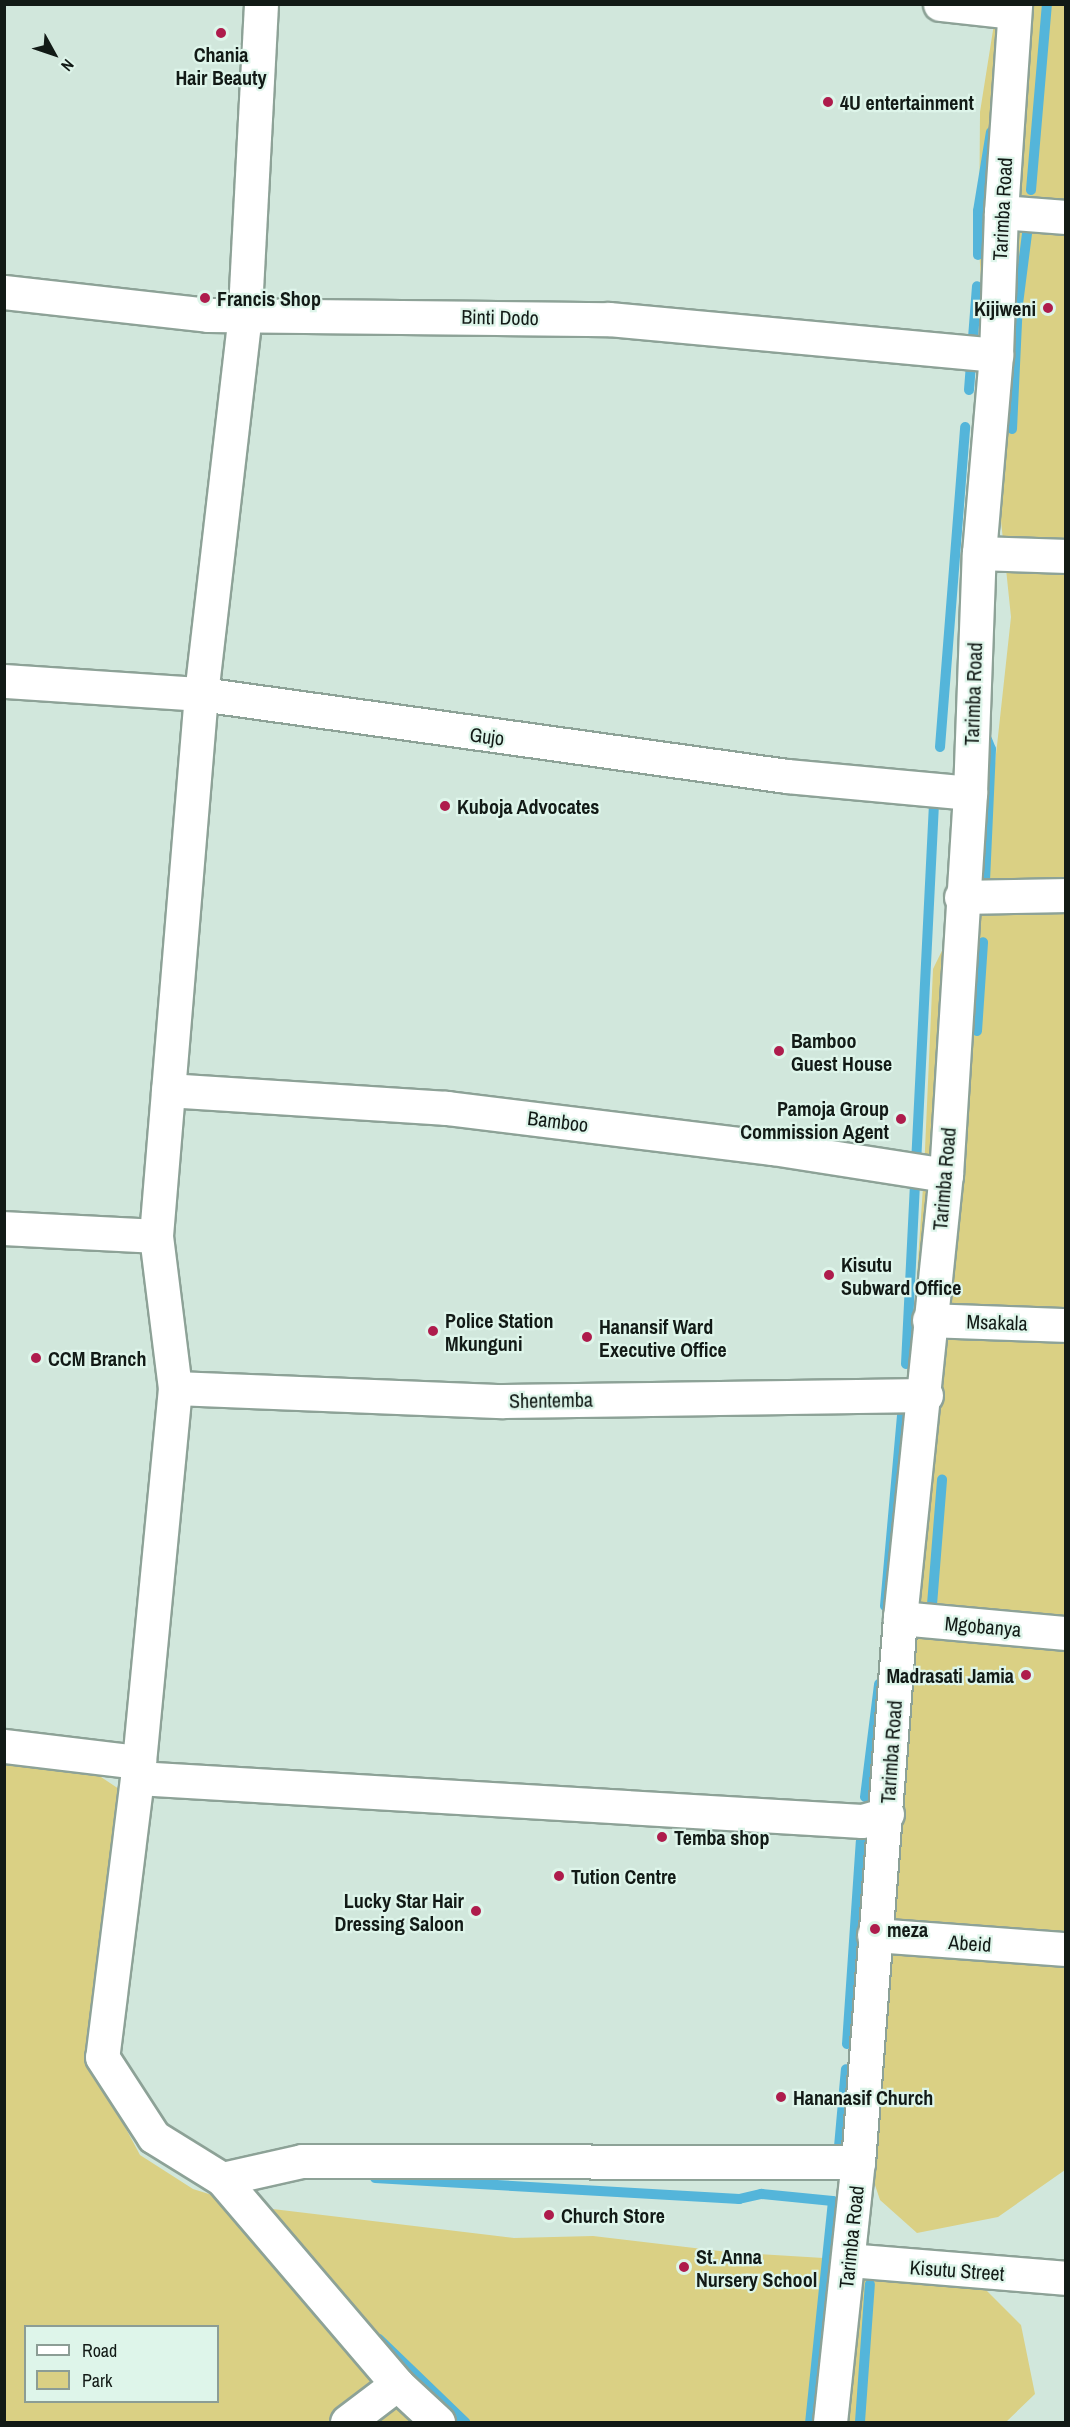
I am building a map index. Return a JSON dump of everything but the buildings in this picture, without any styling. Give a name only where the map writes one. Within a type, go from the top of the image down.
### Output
[{"type":"street","points":[[261,4],[244,314],[201,694],[156,1236],[175,1388],[138,1770],[102,2057],[154,2137],[222,2179],[397,2384],[438,2422]]},
{"type":"street","points":[[940,4],[1015,8]]},
{"type":"street","name":"Tarimba Road","points":[[830,2422],[858,2162],[874,1935],[887,1814],[900,1618],[926,1395],[929,1320],[946,1175],[960,897],[970,793],[979,553],[996,355],[1001,212],[1015,8]]},
{"type":"street","points":[[1001,212],[1065,217]]},
{"type":"street","name":"Binti Dodo","points":[[4,292],[168,313],[609,319],[996,355]]},
{"type":"street","points":[[979,553],[1065,556]]},
{"type":"street","name":"Gujo","points":[[4,681],[201,694],[787,776],[970,793]]},
{"type":"street","points":[[960,897],[1065,895]]},
{"type":"street","name":"Bamboo","points":[[168,1090],[446,1108],[773,1148],[946,1175]]},
{"type":"street","points":[[4,1228],[156,1236]]},
{"type":"street","name":"Msakala","points":[[929,1320],[1065,1325]]},
{"type":"street","name":"Shentemba","points":[[175,1388],[503,1401],[926,1395]]},
{"type":"street","name":"Mgobanya","points":[[900,1618],[1065,1633]]},
{"type":"street","points":[[4,1746],[138,1770],[862,1821],[887,1814]]},
{"type":"street","name":"Abeid","points":[[874,1935],[1065,1949]]},
{"type":"street","points":[[222,2179],[302,2161],[858,2162]]},
{"type":"street","name":"Kisutu Street","points":[[848,2260],[1065,2278]]},
{"type":"street","points":[[348,2422],[397,2384]]},
{"type":"green space","points":[[997,5],[1065,5],[1065,2170],[998,2217],[917,2233],[880,2200],[859,2137],[924,1172],[933,969],[984,865],[1011,617],[987,386],[979,247],[980,112]]},
{"type":"green space","points":[[4,1752],[89,1769],[131,1797],[110,2051],[115,2108],[140,2155],[193,2189],[247,2206],[514,2238],[593,2236],[728,2252],[840,2259],[983,2287],[1021,2325],[1035,2394],[1006,2422],[5,2422]]},
{"type":"waterway","points":[[1031,190],[1047,4]]},
{"type":"waterway","points":[[978,255],[978,211],[991,132]]},
{"type":"waterway","points":[[1012,429],[1018,304],[1027,234]]},
{"type":"waterway","points":[[969,390],[977,286]]},
{"type":"waterway","points":[[940,747],[965,427]]},
{"type":"waterway","points":[[984,732],[991,749],[985,879]]},
{"type":"waterway","points":[[906,1364],[934,804]]},
{"type":"waterway","points":[[977,1031],[983,942]]},
{"type":"waterway","points":[[885,1606],[903,1406]]},
{"type":"waterway","points":[[931,1617],[942,1479]]},
{"type":"waterway","points":[[865,1797],[879,1684]]},
{"type":"waterway","points":[[847,2044],[861,1841]]},
{"type":"waterway","points":[[838,2158],[846,2069]]},
{"type":"waterway","points":[[375,2178],[739,2199],[761,2194],[833,2201],[810,2422]]},
{"type":"waterway","points":[[860,2422],[870,2284]]},
{"type":"waterway","points":[[379,2339],[465,2422]]},
{"type":"place","name":"Chania Hair Beauty","points":[[221,33]]},
{"type":"place","name":"4U entertainment","points":[[828,102]]},
{"type":"place","name":"Francis Shop","points":[[205,298]]},
{"type":"place","name":"Kijiweni","points":[[1048,308]]},
{"type":"place","name":"Kuboja Advocates","points":[[445,806]]},
{"type":"place","name":"Bamboo Guest House","points":[[779,1051]]},
{"type":"place","name":"Pamoja Group Commission Agent","points":[[901,1119]]},
{"type":"place","name":"Kisutu Subward Office","points":[[829,1275]]},
{"type":"place","name":"Police Station Mkunguni","points":[[433,1331]]},
{"type":"place","name":"Hanansif Ward Executive Office","points":[[587,1337]]},
{"type":"place","name":"CCM Branch","points":[[36,1358]]},
{"type":"place","name":"Madrasati Jamia","points":[[1026,1675]]},
{"type":"place","name":"Temba shop","points":[[662,1837]]},
{"type":"place","name":"Tution Centre","points":[[559,1876]]},
{"type":"place","name":"Lucky Star Hair Dressing Saloon","points":[[476,1911]]},
{"type":"place","name":"meza","points":[[875,1929]]},
{"type":"place","name":"Hananasif Church","points":[[781,2097]]},
{"type":"place","name":"Church Store","points":[[549,2215]]},
{"type":"place","name":"St. Anna Nursery School","points":[[684,2267]]}]
